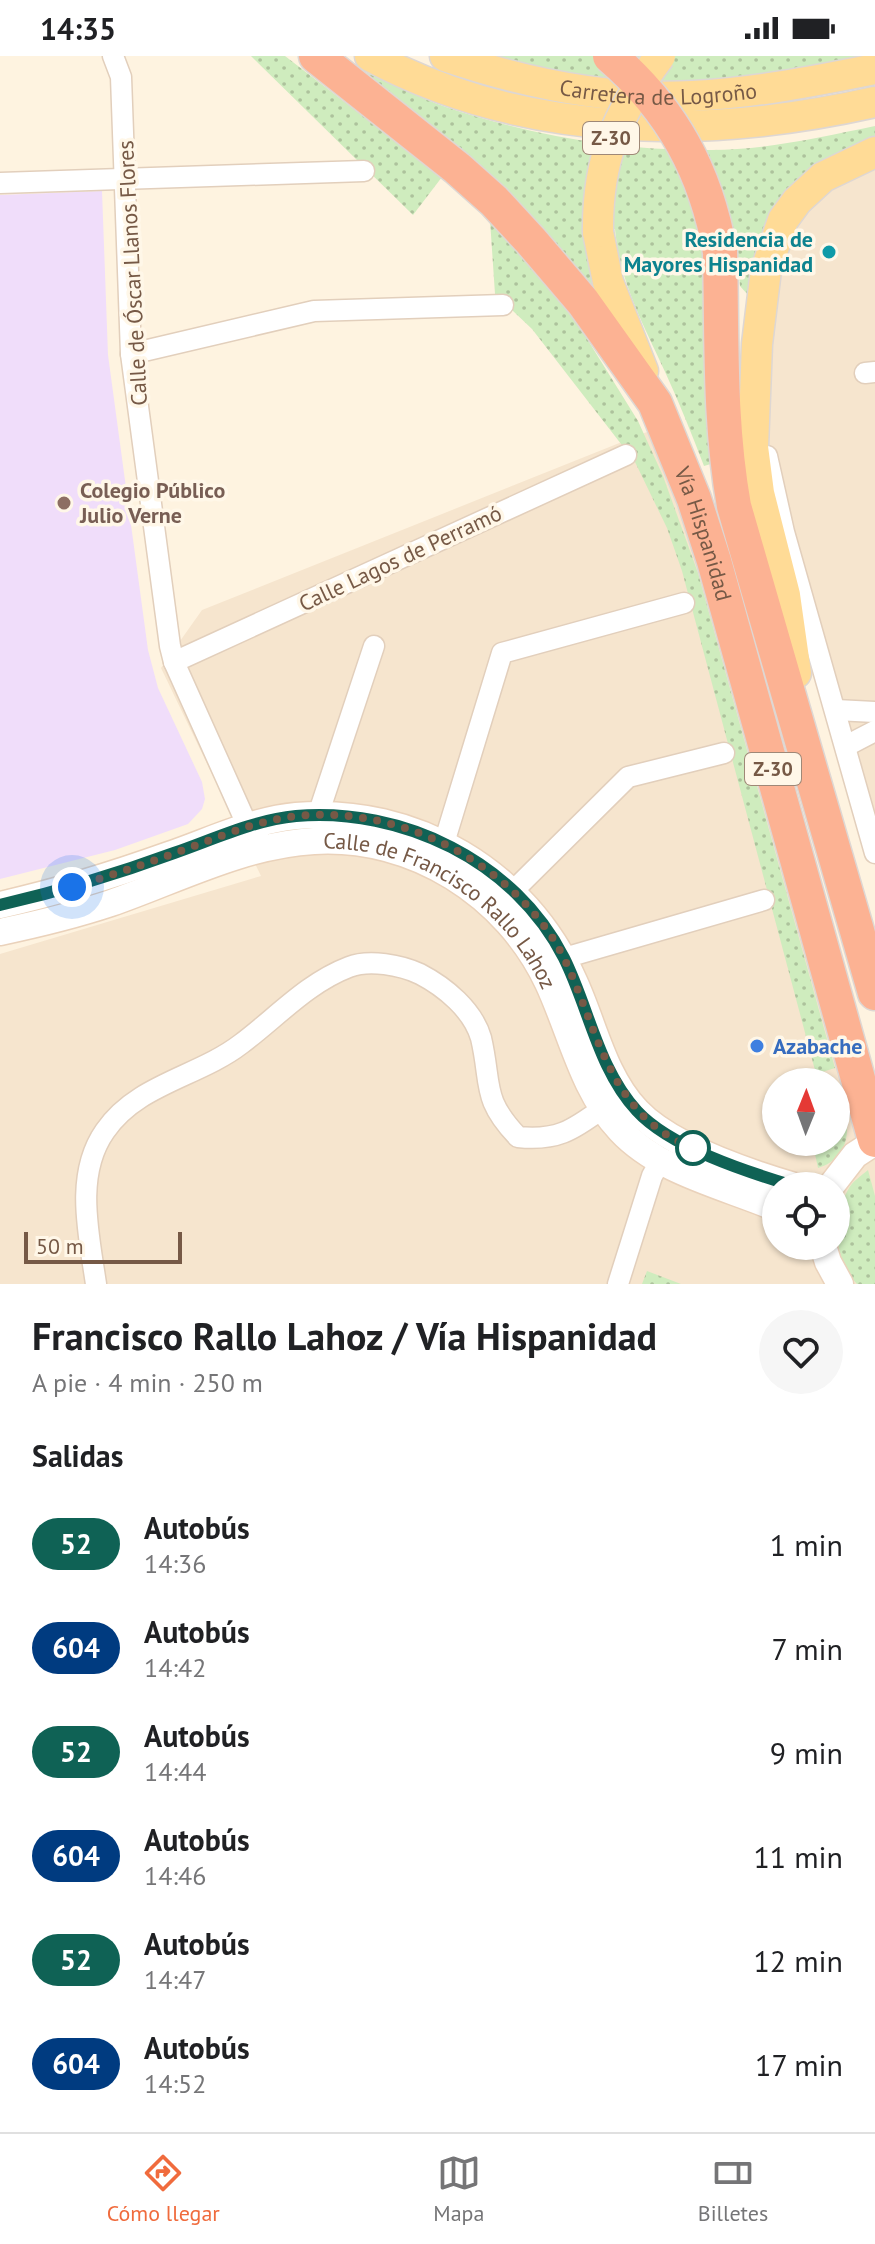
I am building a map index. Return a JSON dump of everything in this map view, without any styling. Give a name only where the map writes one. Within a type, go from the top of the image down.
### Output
[{"type":"highway","name":"Vía Hispanidad","points":[[316,56],[494,201],[583,302],[655,403],[694,499],[714,561],[875,1141]]},
{"type":"highway","name":"Vía Hispanidad","points":[[610,56],[635,80],[672,125],[706,190],[720,252],[723,418],[734,506],[875,993]]},
{"type":"main road","name":"Carretera de Logroño","points":[[370,56],[423,80],[483,101],[547,117],[595,123],[704,127],[766,121],[875,102]]},
{"type":"main road","name":"Carretera de Logroño","points":[[445,56],[536,82],[644,97],[745,92],[875,69]]},
{"type":"main road","name":"Z-30","points":[[655,403],[608,282],[598,232],[599,185],[609,144],[636,88],[660,56]]},
{"type":"main road","points":[[811,769],[785,595],[755,468],[757,344],[766,270],[783,220],[797,201],[823,177],[875,152]]},
{"type":"street","name":"Calle de Óscar Llanos Flores","points":[[113,56],[121,77],[131,354],[174,662],[248,826],[272,846]]},
{"type":"street","points":[[0,183],[364,171]]},
{"type":"street","points":[[131,354],[314,311],[503,305]]},
{"type":"street","points":[[755,392],[784,532],[875,853]]},
{"type":"street","name":"Calle Lagos de Perramó","points":[[174,662],[626,455]]},
{"type":"street","points":[[444,843],[502,653],[684,603]]},
{"type":"street","points":[[318,815],[374,646]]},
{"type":"street","points":[[836,710],[875,712]]},
{"type":"street","points":[[846,746],[875,731]]},
{"type":"street","points":[[513,891],[628,777],[724,753]]},
{"type":"street","name":"Calle de Francisco Rallo Lahoz","points":[[0,905],[102,879],[248,826],[287,817],[318,815],[385,822],[444,843],[513,891],[552,937],[564,958],[616,1082],[637,1111],[660,1131],[679,1142],[762,1174]]},
{"type":"street","name":"Calle de Francisco Rallo Lahoz","points":[[0,932],[86,911],[272,846],[330,840],[367,844],[412,856],[472,889],[503,916],[539,965],[586,1077],[603,1108],[627,1137],[661,1160],[762,1202]]},
{"type":"street","points":[[564,958],[764,900]]},
{"type":"street","points":[[96,1284],[86,1207],[88,1171],[103,1133],[126,1105],[240,1046],[325,978],[352,965],[380,963],[416,972],[441,985],[463,1007],[480,1035],[489,1093],[500,1118],[518,1137],[543,1140],[565,1134],[603,1108]]},
{"type":"street","name":"Vía Hispanidad","points":[[842,1172],[855,1155],[875,1141]]},
{"type":"street","points":[[618,1284],[650,1183],[661,1160]]},
{"type":"street","points":[[827,1260],[840,1284]]},
{"type":"shaded area","points":[[875,153],[875,853],[765,452],[774,245],[851,163]]},
{"type":"shaded area","name":"Colegio Público Julio Verne","points":[[102,191],[108,355],[148,650],[158,688],[202,782],[205,799],[202,809],[188,824],[115,850],[0,879],[0,195]]},
{"type":"shaded area","points":[[667,424],[875,1134],[875,1284],[0,1284],[0,954],[261,876],[161,668],[202,610]]},
{"type":"green space","points":[[251,56],[285,56],[442,177],[413,215]]},
{"type":"green space","points":[[460,56],[875,56],[797,79],[636,88]]},
{"type":"green space","points":[[368,73],[436,103],[511,126],[577,140],[644,148],[752,148],[875,126],[875,149],[832,169],[748,295],[740,286],[735,233],[704,241],[714,463],[704,466],[634,304],[622,268],[615,229],[589,230],[608,316],[364,74]]},
{"type":"green space","points":[[490,220],[571,313],[638,421],[663,476],[698,573],[835,1068],[814,1068],[682,571],[667,528],[635,462],[532,329],[495,294]]},
{"type":"green space","points":[[815,1156],[838,1156],[830,1162],[818,1168]]},
{"type":"green space","points":[[868,1170],[875,1196],[875,1284],[857,1284],[842,1260],[850,1260],[850,1187]]},
{"type":"green space","points":[[647,1271],[681,1284],[642,1284]]},
{"type":"bus line","name":"52","points":[[0,905],[102,879],[248,826],[287,817],[348,816],[418,832],[444,843],[513,891],[552,937],[576,985],[616,1082],[637,1111],[660,1131],[679,1142],[762,1175]]},
{"type":"place","name":"Residencia de Mayores Hispanidad","points":[[829,252]]},
{"type":"place","name":"Colegio Público Julio Verne","points":[[64,503]]},
{"type":"place","name":"Azabache","points":[[757,1046]]},
{"type":"route","points":[[72,887],[248,826],[287,817],[348,816],[418,832],[444,843],[481,866],[513,891],[533,913],[564,958],[600,1048],[625,1096],[660,1131],[693,1148]]}]
